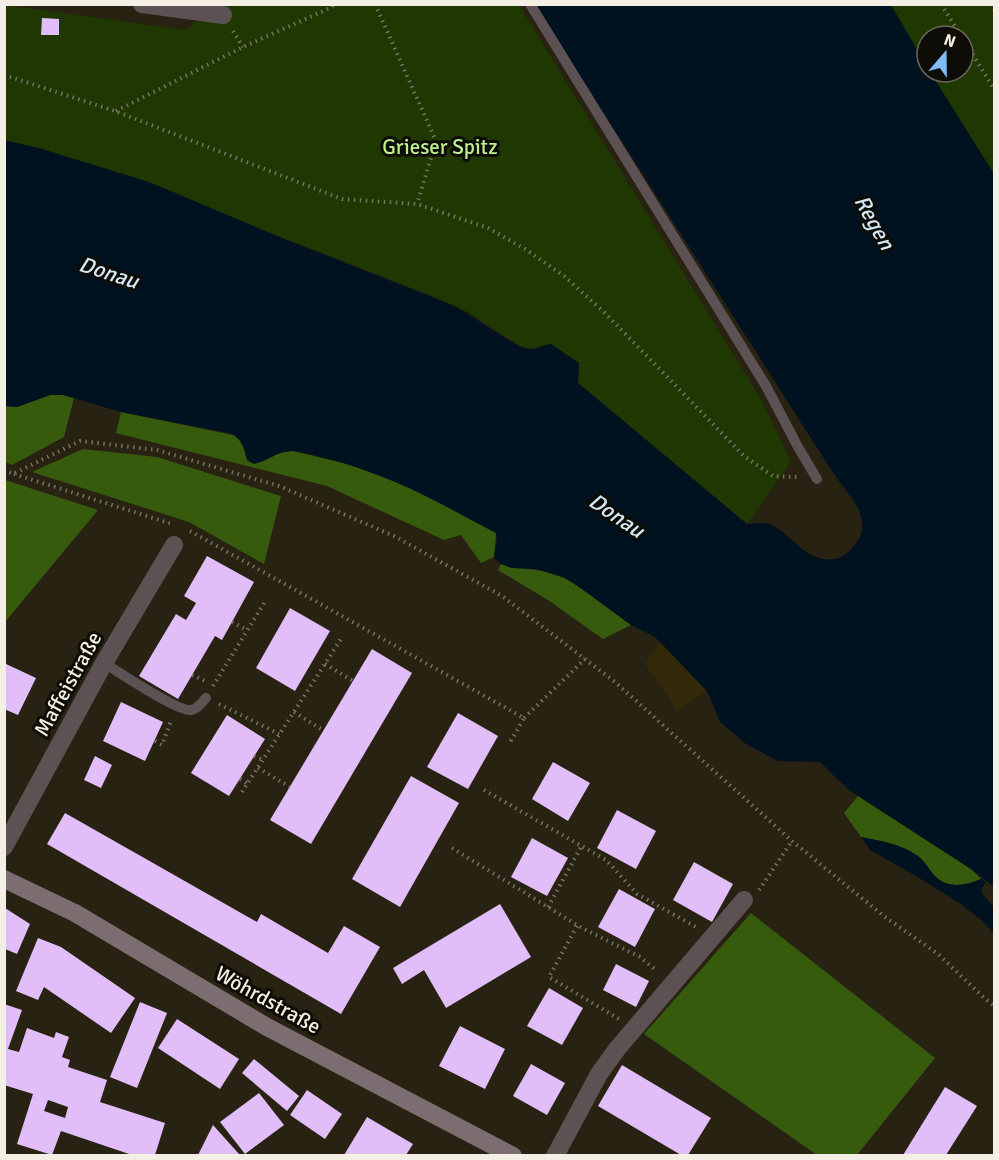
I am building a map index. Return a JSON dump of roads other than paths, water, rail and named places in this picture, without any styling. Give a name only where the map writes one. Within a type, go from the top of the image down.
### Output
[{"type":"street","points":[[141,4],[223,15]]},
{"type":"street","name":"Maffeistraße","points":[[4,847],[104,663],[174,545]]},
{"type":"street","name":"Wöhrdstraße","points":[[4,879],[75,913],[267,1027],[513,1155]]},
{"type":"street","points":[[555,1155],[599,1074],[634,1028],[744,900]]},
{"type":"lane","points":[[530,4],[766,386],[817,479]]},
{"type":"lane","points":[[104,663],[177,706],[191,710],[199,706],[206,698]]},
{"type":"water","points":[[535,5],[891,5],[915,46],[915,84],[938,84],[994,174],[994,887],[971,869],[849,790],[820,762],[778,761],[746,744],[720,722],[707,691],[655,637],[631,625],[565,578],[536,569],[511,568],[501,564],[495,559],[494,554],[497,544],[496,533],[415,491],[351,465],[293,451],[254,464],[247,460],[240,441],[229,433],[121,412],[63,395],[50,395],[17,407],[5,406],[4,140],[42,149],[149,182],[282,238],[452,305],[521,347],[531,349],[551,344],[579,363],[578,383],[747,524],[765,523],[775,526],[811,555],[834,559],[842,557],[856,543],[861,534],[861,515]]},
{"type":"water","points":[[861,837],[891,844],[911,852],[921,858],[937,878],[947,884],[964,884],[981,879],[986,882],[981,890],[994,907],[994,935],[987,925],[957,902],[870,850]]},
{"type":"park label","name":"Grieser Spitz","points":[[440,147]]},
{"type":"water label","name":"Regen","points":[[875,222]]},
{"type":"water label","name":"Donau","points":[[109,272]]},
{"type":"water label","name":"Donau","points":[[617,515]]}]
